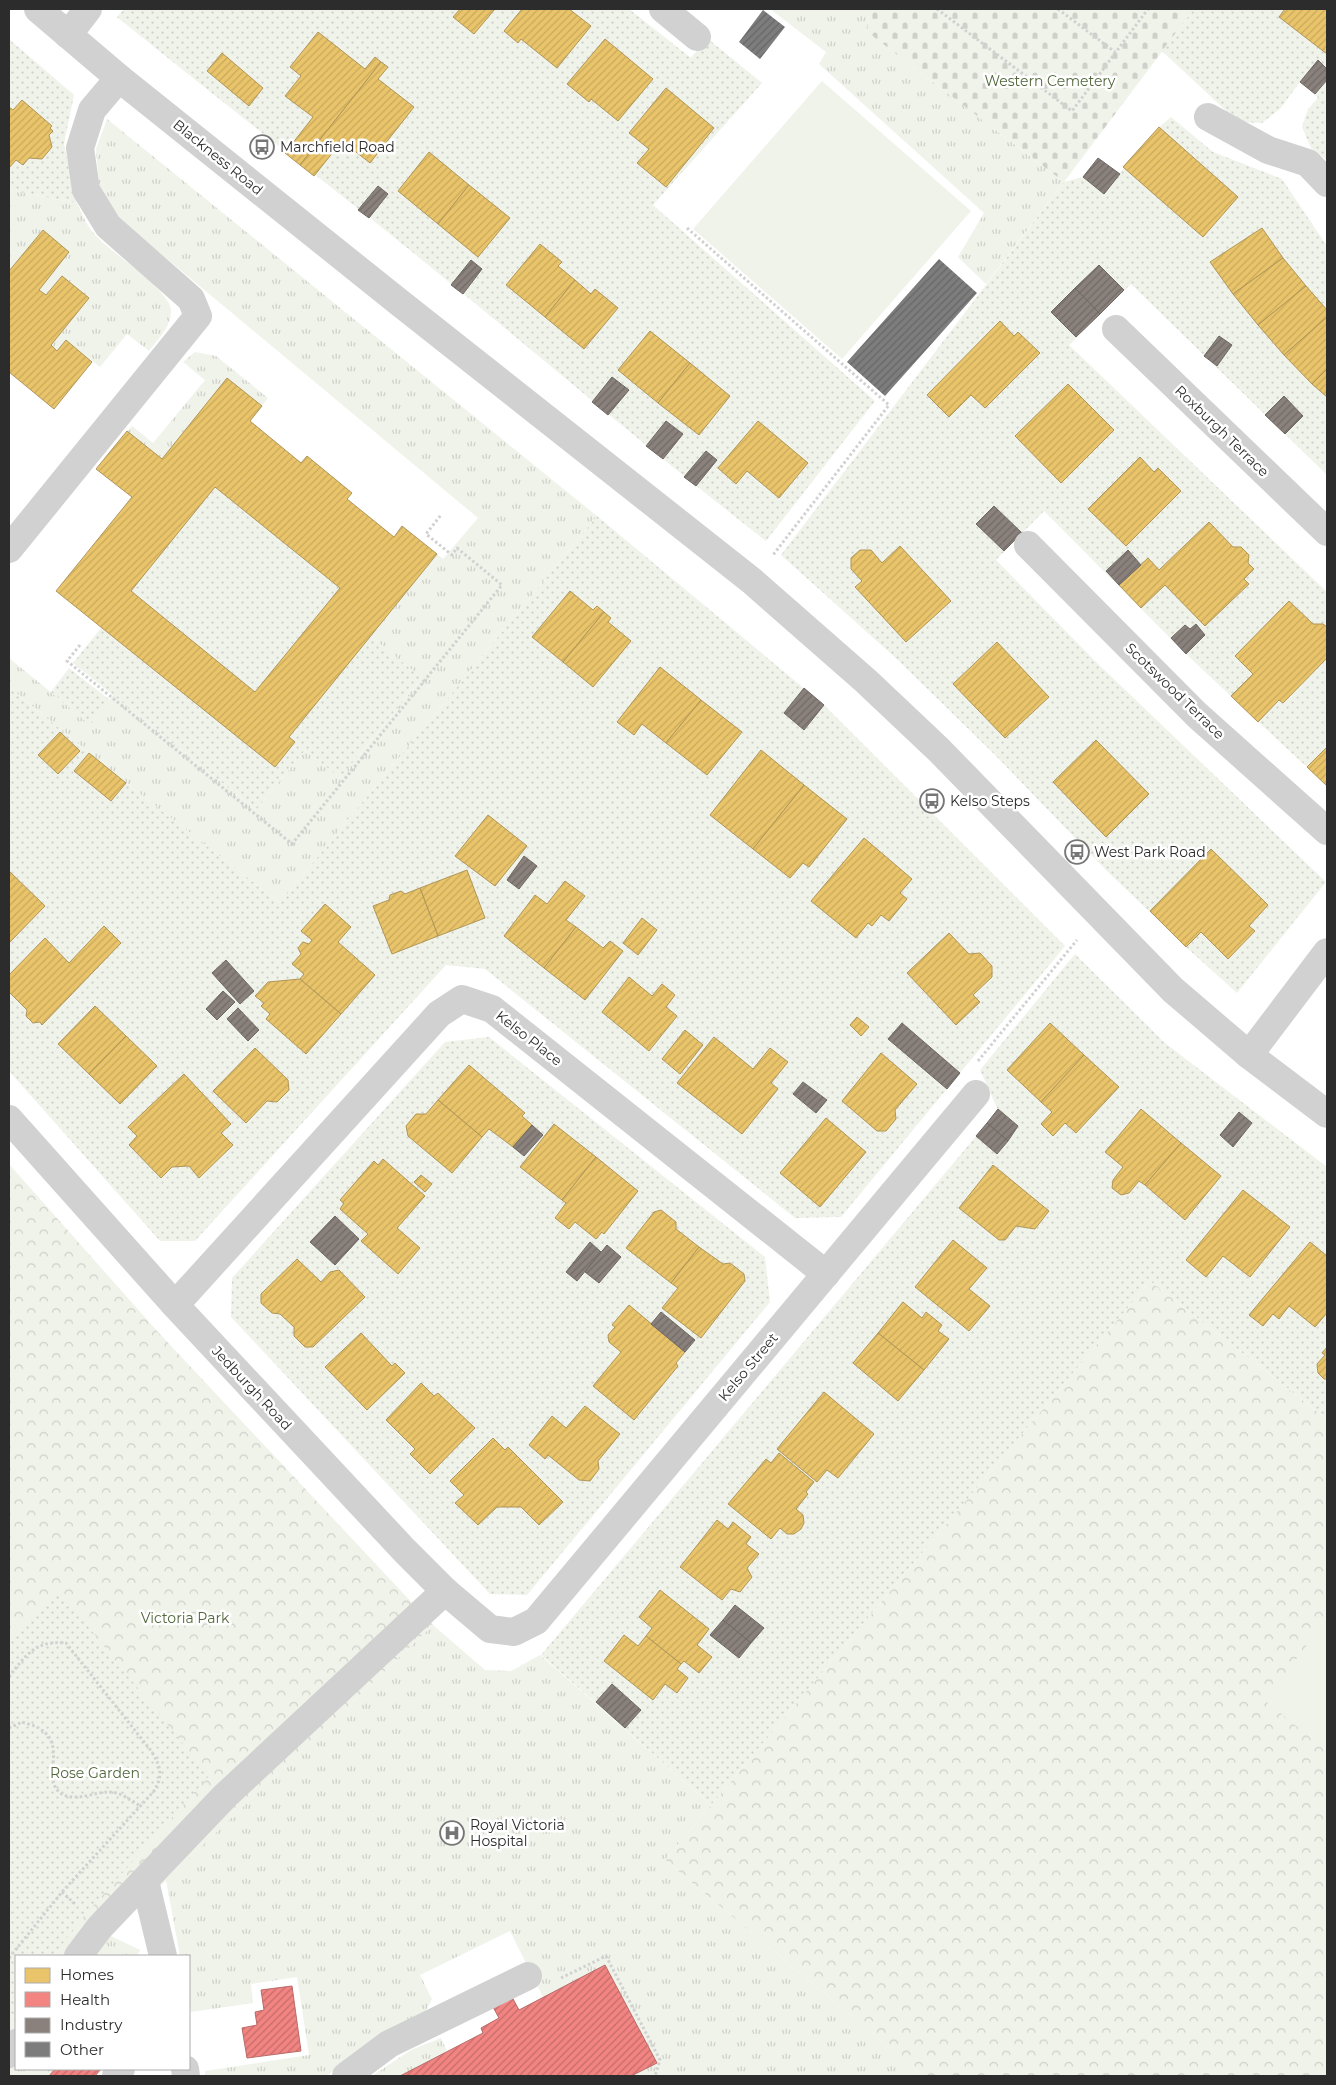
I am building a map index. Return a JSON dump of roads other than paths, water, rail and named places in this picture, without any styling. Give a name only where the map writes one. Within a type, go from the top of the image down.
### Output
[{"type":"street","name":"Blackness Road","points":[[38,9],[119,78],[752,581],[866,681],[939,750],[1173,990],[1249,1055],[1327,1114]]},
{"type":"street","points":[[68,35],[88,9]]},
{"type":"street","points":[[664,9],[698,37]]},
{"type":"street","points":[[9,549],[198,316],[191,299],[108,226],[86,190],[80,148],[92,110],[119,78]]},
{"type":"street","points":[[1208,117],[1268,150],[1308,163],[1327,183]]},
{"type":"street","name":"Roxburgh Terrace","points":[[1116,329],[1327,532]]},
{"type":"street","name":"Scotswood Terrace","points":[[1028,545],[1197,715],[1327,831]]},
{"type":"street","points":[[1249,1055],[1327,952]]},
{"type":"street","name":"Kelso Place","points":[[175,1305],[439,1014],[462,999],[492,1008],[826,1274]]},
{"type":"street","name":"Kelso Street","points":[[514,1632],[536,1621],[976,1094]]},
{"type":"street","name":"Jedburgh Road","points":[[9,1119],[175,1305],[405,1551],[445,1590],[490,1629],[514,1632]]},
{"type":"street","points":[[79,1955],[100,1927],[145,1882],[224,1796],[445,1590]]},
{"type":"street","points":[[145,1882],[163,1955]]},
{"type":"street","points":[[346,2076],[389,2044],[528,1976]]},
{"type":"place","name":"Marchfield Road","points":[[262,147]]},
{"type":"place","name":"Kelso Steps","points":[[932,801]]},
{"type":"place","name":"West Park Road","points":[[1077,852]]},
{"type":"place","name":"Royal Victoria Hospital","points":[[452,1833]]},
{"type":"park label","name":"Western Cemetery","points":[[1050,81]]},
{"type":"park label","name":"Victoria Park","points":[[185,1618]]},
{"type":"park label","name":"Rose Garden","points":[[95,1773]]}]
